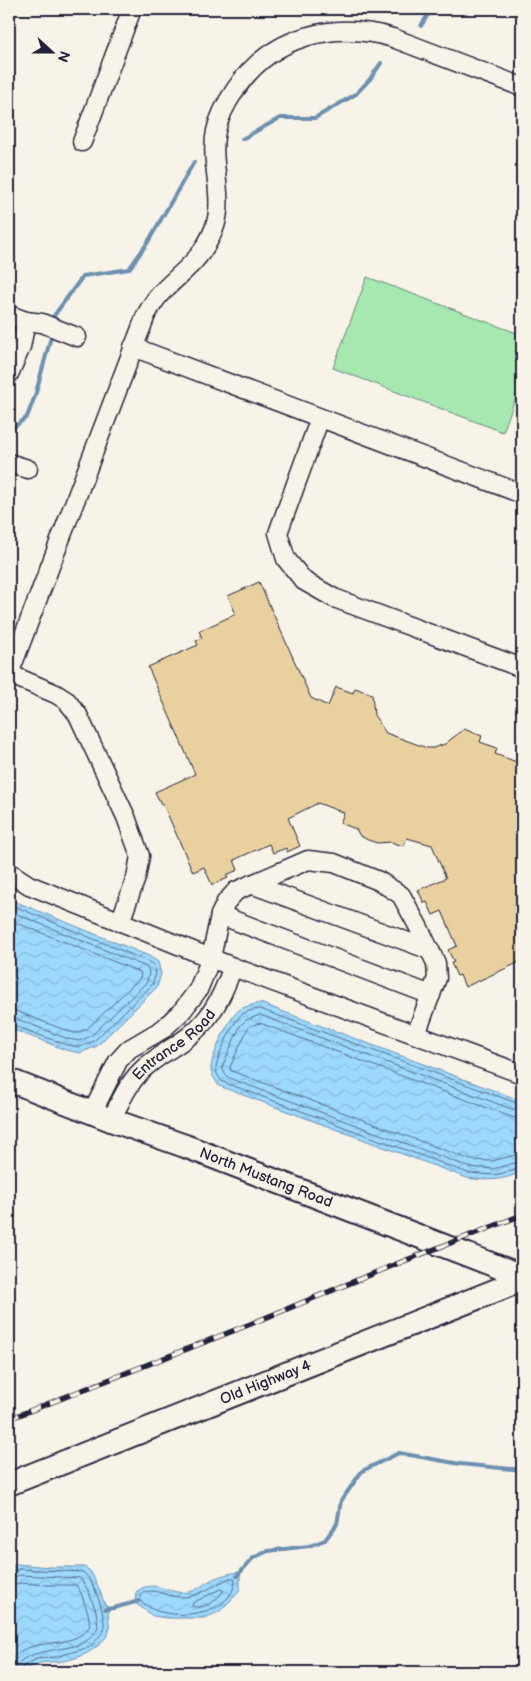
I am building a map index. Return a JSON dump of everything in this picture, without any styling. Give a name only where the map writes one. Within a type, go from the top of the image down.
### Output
[{"type":"main road","name":"North Mustang Road","points":[[9,1080],[522,1276]]},
{"type":"main road","name":"Old Highway 4","points":[[9,1484],[522,1280]]},
{"type":"street","points":[[82,142],[132,9]]},
{"type":"street","points":[[120,922],[136,878],[140,856],[126,817],[78,715],[66,701],[56,694],[9,674],[133,346],[153,303],[206,247],[215,226],[218,198],[214,147],[216,130],[224,110],[242,80],[266,56],[294,40],[310,35],[335,32],[359,31],[393,38],[522,87]]},
{"type":"street","points":[[9,314],[26,321],[42,323],[78,337]]},
{"type":"street","points":[[9,374],[21,347],[26,321]]},
{"type":"street","points":[[133,346],[522,494]]},
{"type":"street","points":[[320,418],[278,534],[286,559],[304,581],[334,598],[522,668]]},
{"type":"street","points":[[9,463],[28,469]]},
{"type":"street","points":[[416,1034],[431,995],[437,978],[436,963],[401,895],[379,881],[334,862],[308,860],[236,891],[226,902],[220,915],[431,995]]},
{"type":"street","points":[[9,872],[29,885],[233,967],[522,1074]]},
{"type":"street","points":[[251,884],[430,950]]},
{"type":"street","name":"Entrance Road","points":[[102,1117],[108,1079],[118,1061],[129,1048],[163,1029],[182,1011],[198,990],[211,958],[220,915]]},
{"type":"street","name":"Entrance Road","points":[[102,1117],[142,1070],[185,1041],[206,1019],[220,998],[233,967]]},
{"type":"green space","points":[[367,277],[522,335],[522,380],[503,432],[333,368]]},
{"type":"water","points":[[9,899],[149,956],[158,962],[161,974],[157,987],[97,1046],[80,1053],[66,1050],[9,1028]]},
{"type":"water","points":[[260,1003],[522,1101],[522,1171],[509,1177],[495,1179],[467,1178],[219,1086],[212,1075],[211,1068],[221,1038],[230,1021],[240,1009]]},
{"type":"water","points":[[17,1564],[49,1567],[85,1567],[91,1572],[105,1605],[109,1608],[109,1631],[98,1646],[69,1660],[42,1663],[22,1671],[9,1672],[9,1568]]},
{"type":"water","points":[[240,1572],[240,1589],[236,1595],[219,1612],[204,1618],[153,1616],[135,1603],[136,1592],[149,1586],[156,1586],[175,1592],[189,1592],[226,1574]]},
{"type":"building","points":[[259,582],[311,698],[328,706],[336,687],[353,693],[355,688],[372,694],[374,715],[386,733],[427,748],[433,748],[445,744],[464,729],[482,736],[480,742],[497,748],[495,754],[522,764],[522,961],[465,987],[460,975],[457,976],[451,963],[454,962],[448,950],[457,946],[442,911],[433,915],[427,902],[424,903],[418,890],[446,878],[432,845],[407,838],[403,846],[391,842],[377,843],[368,840],[360,836],[356,829],[340,823],[344,813],[318,803],[288,818],[300,846],[287,852],[286,848],[273,853],[269,844],[234,860],[238,870],[226,875],[228,878],[212,885],[204,867],[193,872],[163,804],[161,804],[155,792],[195,774],[148,667],[198,645],[196,641],[202,638],[199,631],[236,614],[228,596]]},
{"type":"waterway","points":[[421,26],[434,9]]},
{"type":"waterway","points":[[242,139],[280,118],[315,118],[356,94],[381,63]]},
{"type":"waterway","points":[[53,317],[83,276],[129,269],[148,242],[194,162]]},
{"type":"waterway","points":[[9,431],[27,417],[35,396],[51,337]]},
{"type":"waterway","points":[[237,1576],[253,1558],[268,1551],[309,1546],[325,1540],[337,1524],[341,1501],[362,1471],[399,1453],[460,1464],[522,1470]]},
{"type":"waterway","points":[[105,1609],[139,1601]]},
{"type":"railway","points":[[9,1419],[522,1215]]}]
